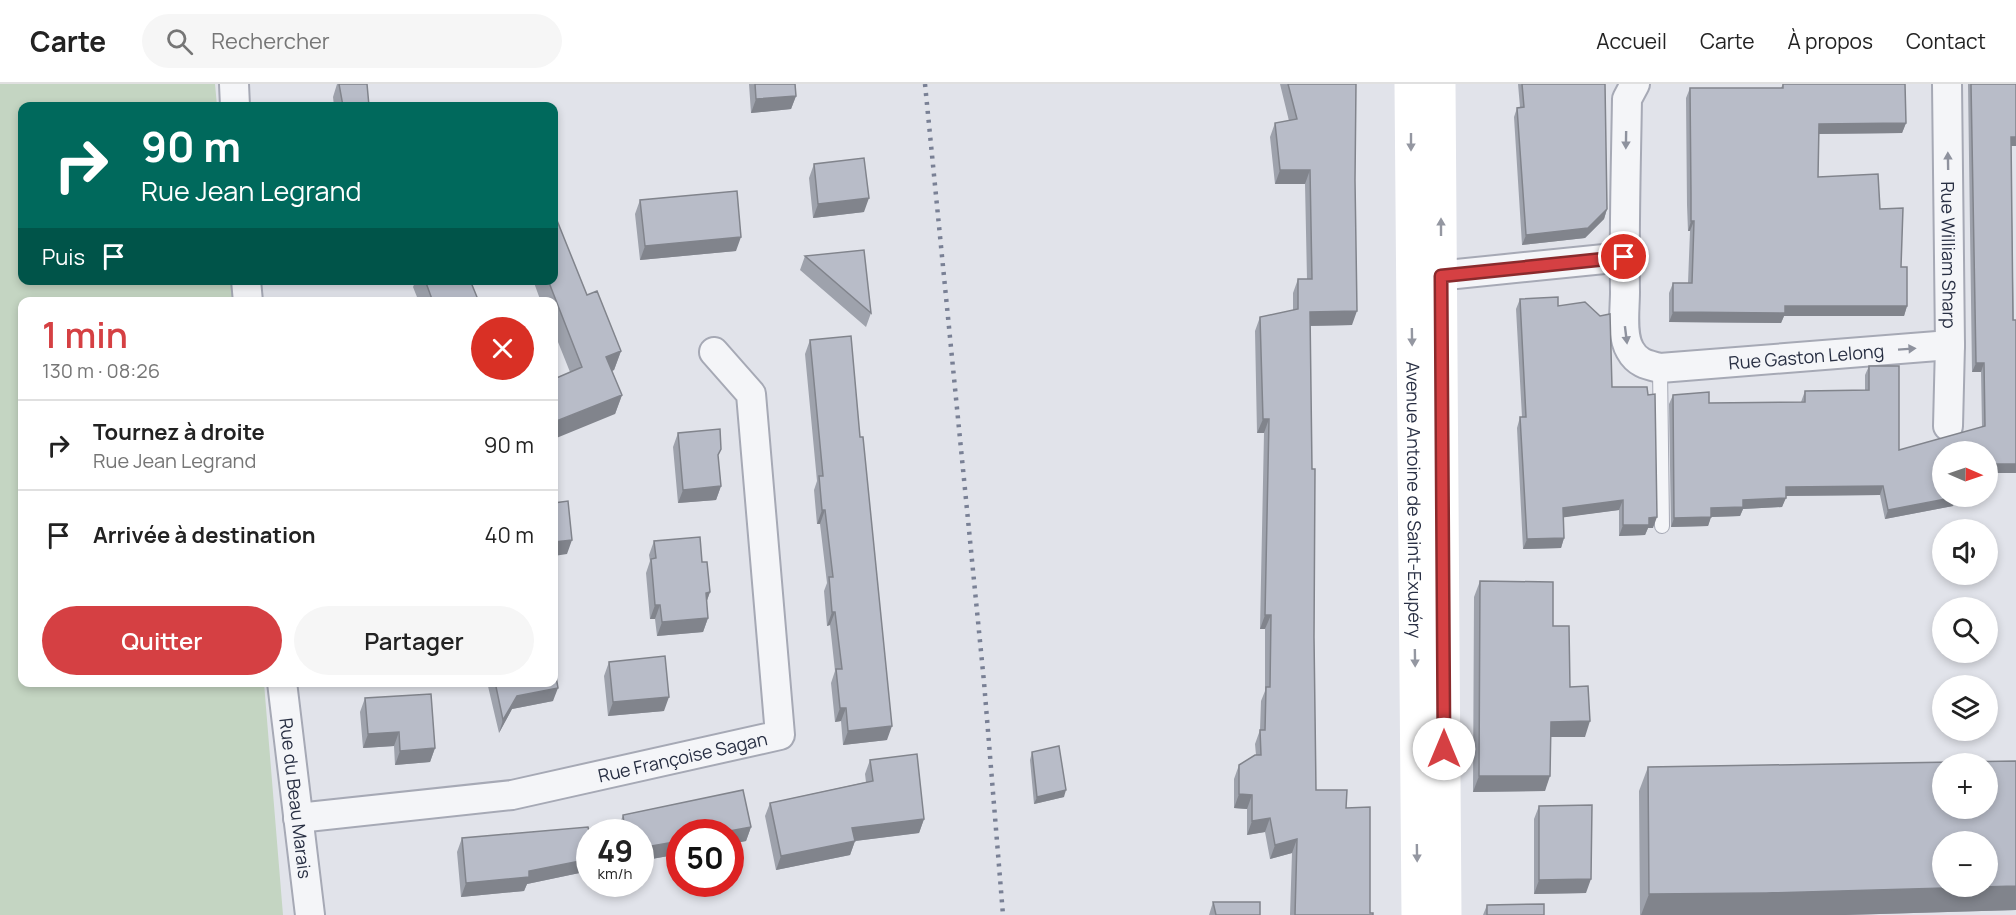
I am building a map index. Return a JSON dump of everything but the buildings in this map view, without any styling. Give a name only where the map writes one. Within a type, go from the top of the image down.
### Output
[{"type":"main road","name":"Avenue Antoine de Saint-Exupéry","points":[[1411,84],[1426,277],[1445,915]]},
{"type":"main road","name":"Avenue Antoine de Saint-Exupéry","points":[[1418,915],[1426,277],[1439,84]]},
{"type":"street","points":[[234,84],[235,102]]},
{"type":"street","points":[[1635,84],[1627,99],[1625,336],[1629,349],[1637,360],[1660,368]]},
{"type":"street","name":"Rue William Sharp","points":[[1947,84],[1950,345],[1948,426]]},
{"type":"street","points":[[1426,277],[1624,257]]},
{"type":"street","name":"Rue Gaston Lelong","points":[[1660,368],[1950,345]]},
{"type":"street","name":"Rue Françoise Sagan","points":[[298,818],[512,795],[780,735],[751,394],[714,352]]},
{"type":"street","name":"Rue du Beau Marais","points":[[283,687],[310,915]]},
{"type":"lane","points":[[1660,368],[1662,526]]},
{"type":"green space","points":[[0,84],[215,84],[217,102],[18,102],[18,285],[231,285],[233,297],[18,297],[18,687],[264,687],[283,915],[0,915]]},
{"type":"railway","points":[[925,84],[984,682],[1003,915]]},
{"type":"route","points":[[1444,749],[1441,276],[1624,257]]}]
